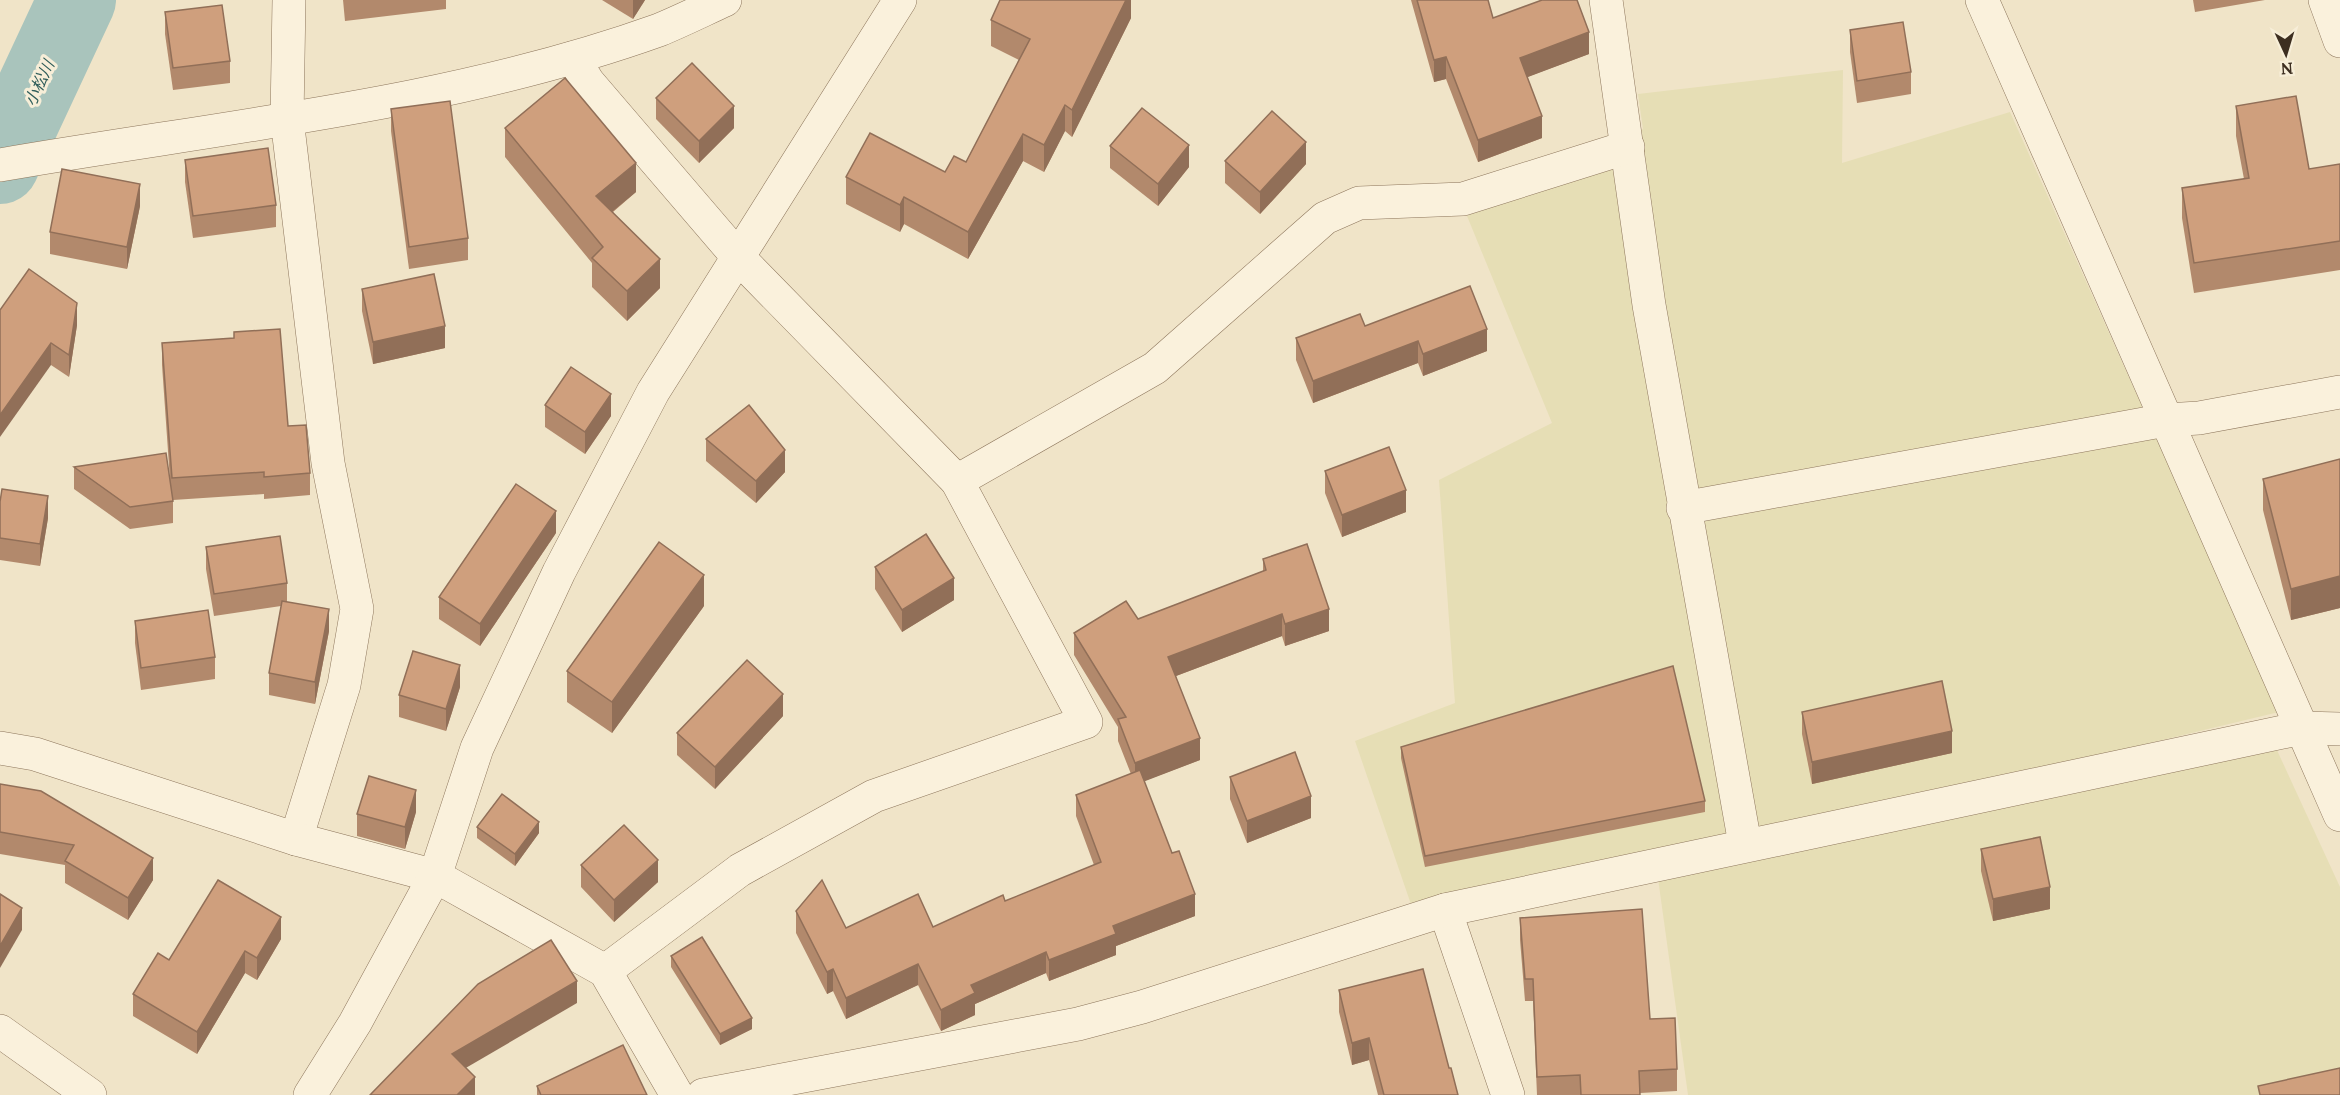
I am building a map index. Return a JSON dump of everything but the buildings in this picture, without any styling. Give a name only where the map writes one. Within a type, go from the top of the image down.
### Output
[{"type":"street","points":[[289,0],[287,119],[328,463],[357,609],[344,685],[296,839]]},
{"type":"street","points":[[0,165],[287,119],[426,92],[573,58],[660,29],[725,0]]},
{"type":"street","points":[[309,1095],[355,1023],[435,876],[477,748],[559,572],[652,392],[900,0]]},
{"type":"street","points":[[1606,0],[1629,147],[1649,305],[1683,508],[1745,844]]},
{"type":"street","points":[[1982,0],[2340,815]]},
{"type":"street","points":[[2325,0],[2340,41]]},
{"type":"street","points":[[573,58],[588,82],[738,257],[957,482],[1086,722],[874,796],[740,870],[605,971]]},
{"type":"street","points":[[957,482],[1155,368],[1325,218],[1359,203],[1463,199],[1629,147]]},
{"type":"street","points":[[1683,508],[2166,420],[2199,418],[2340,392]]},
{"type":"street","points":[[703,1095],[1078,1024],[1445,910],[1745,844],[2302,728],[2340,729]]},
{"type":"street","points":[[0,748],[35,754],[296,839],[435,876],[605,971],[677,1095]]},
{"type":"street","points":[[1445,910],[1508,1095]]},
{"type":"street","points":[[0,1031],[90,1095]]},
{"type":"shaded area","points":[[1843,70],[1842,163],[2010,112],[2279,712],[1416,919],[1355,741],[1455,703],[1439,480],[1552,423],[1467,216],[1643,129],[1638,94]]},
{"type":"shaded area","points":[[2276,748],[2340,887],[2340,1095],[1688,1095],[1656,864]]},
{"type":"waterway","name":"小松川","points":[[0,165],[77,0]]}]
